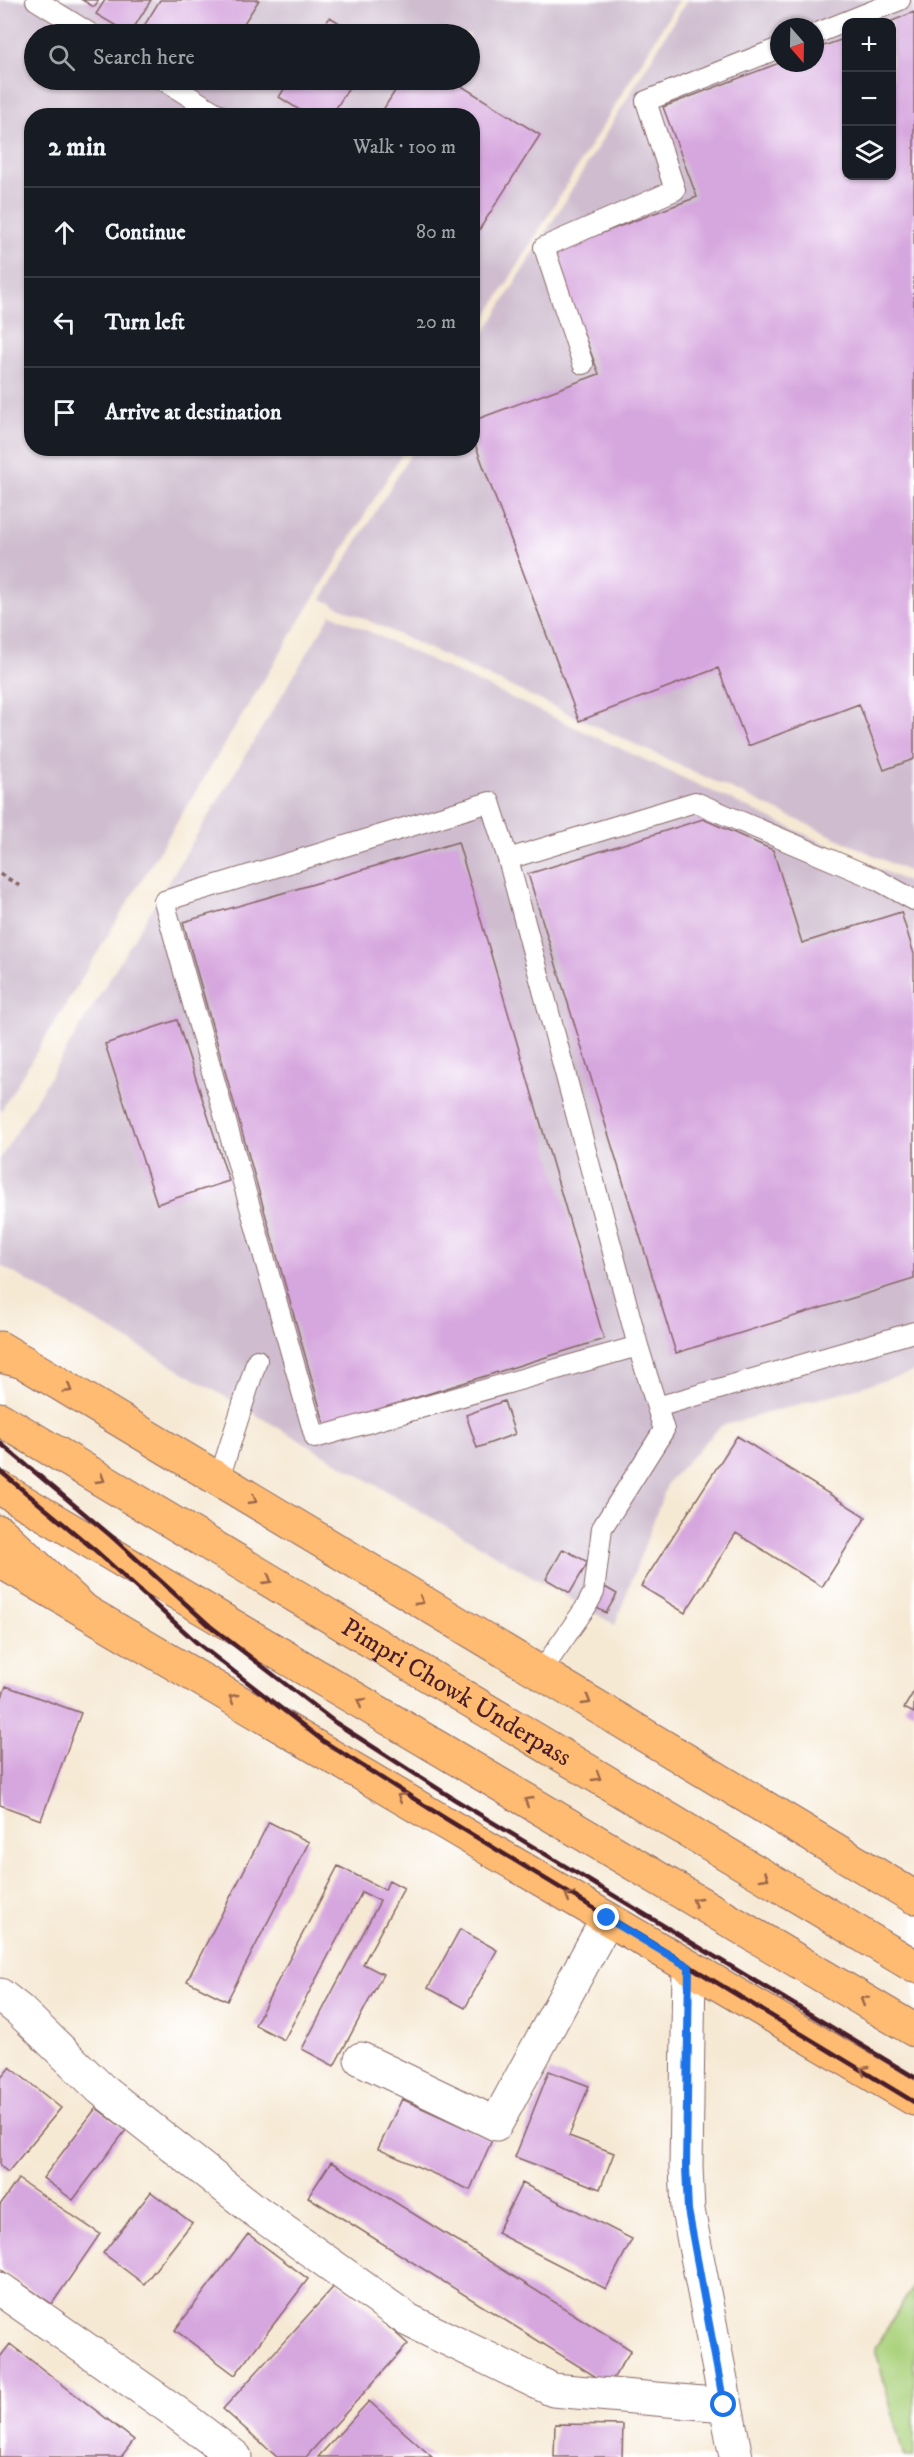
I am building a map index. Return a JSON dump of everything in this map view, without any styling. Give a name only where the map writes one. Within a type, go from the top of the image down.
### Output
[{"type":"main road","points":[[8,1356],[219,1479],[914,1898]]},
{"type":"main road","name":"Pimpri Chowk Underpass","points":[[0,1419],[914,1966]]},
{"type":"main road","points":[[0,1488],[914,2030]]},
{"type":"main road","points":[[0,1532],[85,1611]]},
{"type":"main road","points":[[0,1561],[914,2099]]},
{"type":"street","points":[[361,2059],[496,2124],[607,1918]]},
{"type":"street","points":[[689,1967],[686,2167],[688,2210],[724,2405],[736,2457]]},
{"type":"street","points":[[0,1995],[110,2096],[257,2212],[408,2320],[553,2391],[724,2405]]},
{"type":"street","points":[[1,2293],[170,2408],[235,2457]]},
{"type":"lane","points":[[36,0],[75,24]]},
{"type":"lane","points":[[824,30],[900,0]]},
{"type":"lane","points":[[583,364],[544,247],[675,190],[646,101],[770,52]]},
{"type":"lane","points":[[179,90],[208,108]]},
{"type":"lane","points":[[540,1673],[594,1592],[602,1528],[664,1430],[638,1346],[508,859],[490,802],[164,901],[315,1438],[638,1346]]},
{"type":"lane","points":[[508,859],[695,802],[876,879],[914,900]]},
{"type":"lane","points":[[657,1407],[914,1332]]},
{"type":"lane","points":[[219,1479],[257,1360]]},
{"type":"path","points":[[0,874],[22,887]]},
{"type":"shaded area","points":[[0,0],[679,0],[480,327],[480,108],[24,108],[24,456],[401,456],[0,1112]]},
{"type":"shaded area","points":[[687,0],[914,0],[914,874],[322,599],[410,456],[480,456],[480,340]]},
{"type":"shaded area","points":[[331,614],[914,885],[914,1372],[721,1426],[668,1482],[615,1625],[0,1265],[0,1159]]},
{"type":"green space","points":[[914,2285],[914,2457],[904,2457],[875,2348]]},
{"type":"building","points":[[82,0],[99,0],[94,7]]},
{"type":"building","points":[[105,0],[151,0],[136,24],[113,24],[96,14]]},
{"type":"building","points":[[160,0],[259,0],[243,24],[145,24]]},
{"type":"building","points":[[914,12],[914,759],[884,770],[859,704],[748,746],[718,668],[579,721],[480,456],[480,418],[599,374],[552,252],[697,197],[663,107],[770,66],[770,72],[824,72],[824,46],[842,39],[842,180],[896,180],[896,19]]},
{"type":"building","points":[[330,17],[341,24],[325,24]]},
{"type":"building","points":[[284,90],[348,90],[336,108],[296,108],[279,97]]},
{"type":"building","points":[[396,90],[468,90],[540,135],[480,229],[480,108],[384,108]]},
{"type":"building","points":[[703,819],[773,850],[802,943],[901,912],[914,954],[914,1279],[676,1353],[528,874]]},
{"type":"building","points":[[458,842],[604,1339],[325,1426],[183,922]]},
{"type":"building","points":[[177,1020],[229,1181],[157,1204],[105,1044]]},
{"type":"building","points":[[504,1401],[515,1434],[477,1448],[466,1415]]},
{"type":"building","points":[[737,1436],[866,1517],[822,1587],[736,1533],[685,1613],[641,1586]]},
{"type":"building","points":[[563,1549],[588,1562],[570,1593],[546,1579]]},
{"type":"building","points":[[605,1587],[617,1594],[606,1613],[593,1606]]},
{"type":"building","points":[[6,1686],[81,1713],[41,1820],[0,1805],[0,1703]]},
{"type":"building","points":[[914,1691],[914,1713],[904,1708]]},
{"type":"building","points":[[269,1822],[309,1842],[227,2001],[187,1981]]},
{"type":"building","points":[[338,1866],[385,1890],[389,1880],[404,1888],[363,1964],[383,1974],[334,2066],[302,2049],[380,1901],[362,1892],[284,2040],[255,2025]]},
{"type":"building","points":[[460,1929],[497,1950],[465,2008],[428,1988]]},
{"type":"building","points":[[10,2067],[61,2108],[8,2172],[0,2166],[0,2079]]},
{"type":"building","points":[[549,2071],[589,2086],[569,2136],[614,2153],[600,2189],[515,2157]]},
{"type":"building","points":[[402,2099],[492,2140],[470,2190],[378,2149]]},
{"type":"building","points":[[96,2108],[126,2130],[73,2200],[43,2178]]},
{"type":"building","points":[[331,2162],[631,2350],[609,2385],[308,2197]]},
{"type":"building","points":[[18,2179],[100,2234],[52,2304],[0,2269],[0,2205]]},
{"type":"building","points":[[522,2183],[632,2239],[606,2289],[497,2233]]},
{"type":"building","points":[[151,2192],[192,2223],[144,2284],[103,2253]]},
{"type":"building","points":[[248,2234],[308,2279],[235,2375],[175,2330]]},
{"type":"building","points":[[338,2282],[408,2344],[306,2457],[277,2457],[223,2409]]},
{"type":"building","points":[[10,2344],[134,2440],[121,2457],[0,2457],[0,2357]]},
{"type":"building","points":[[369,2401],[432,2457],[318,2457]]},
{"type":"building","points":[[555,2424],[623,2425],[622,2457],[554,2457]]},
{"type":"railway","points":[[0,1443],[110,1535],[210,1626],[336,1723],[454,1799],[914,2077]]},
{"type":"railway","points":[[0,1471],[96,1551],[196,1642],[323,1741],[443,1817],[914,2102]]},
{"type":"route","points":[[607,1918],[689,1967],[686,2167],[688,2210],[724,2405]]}]
